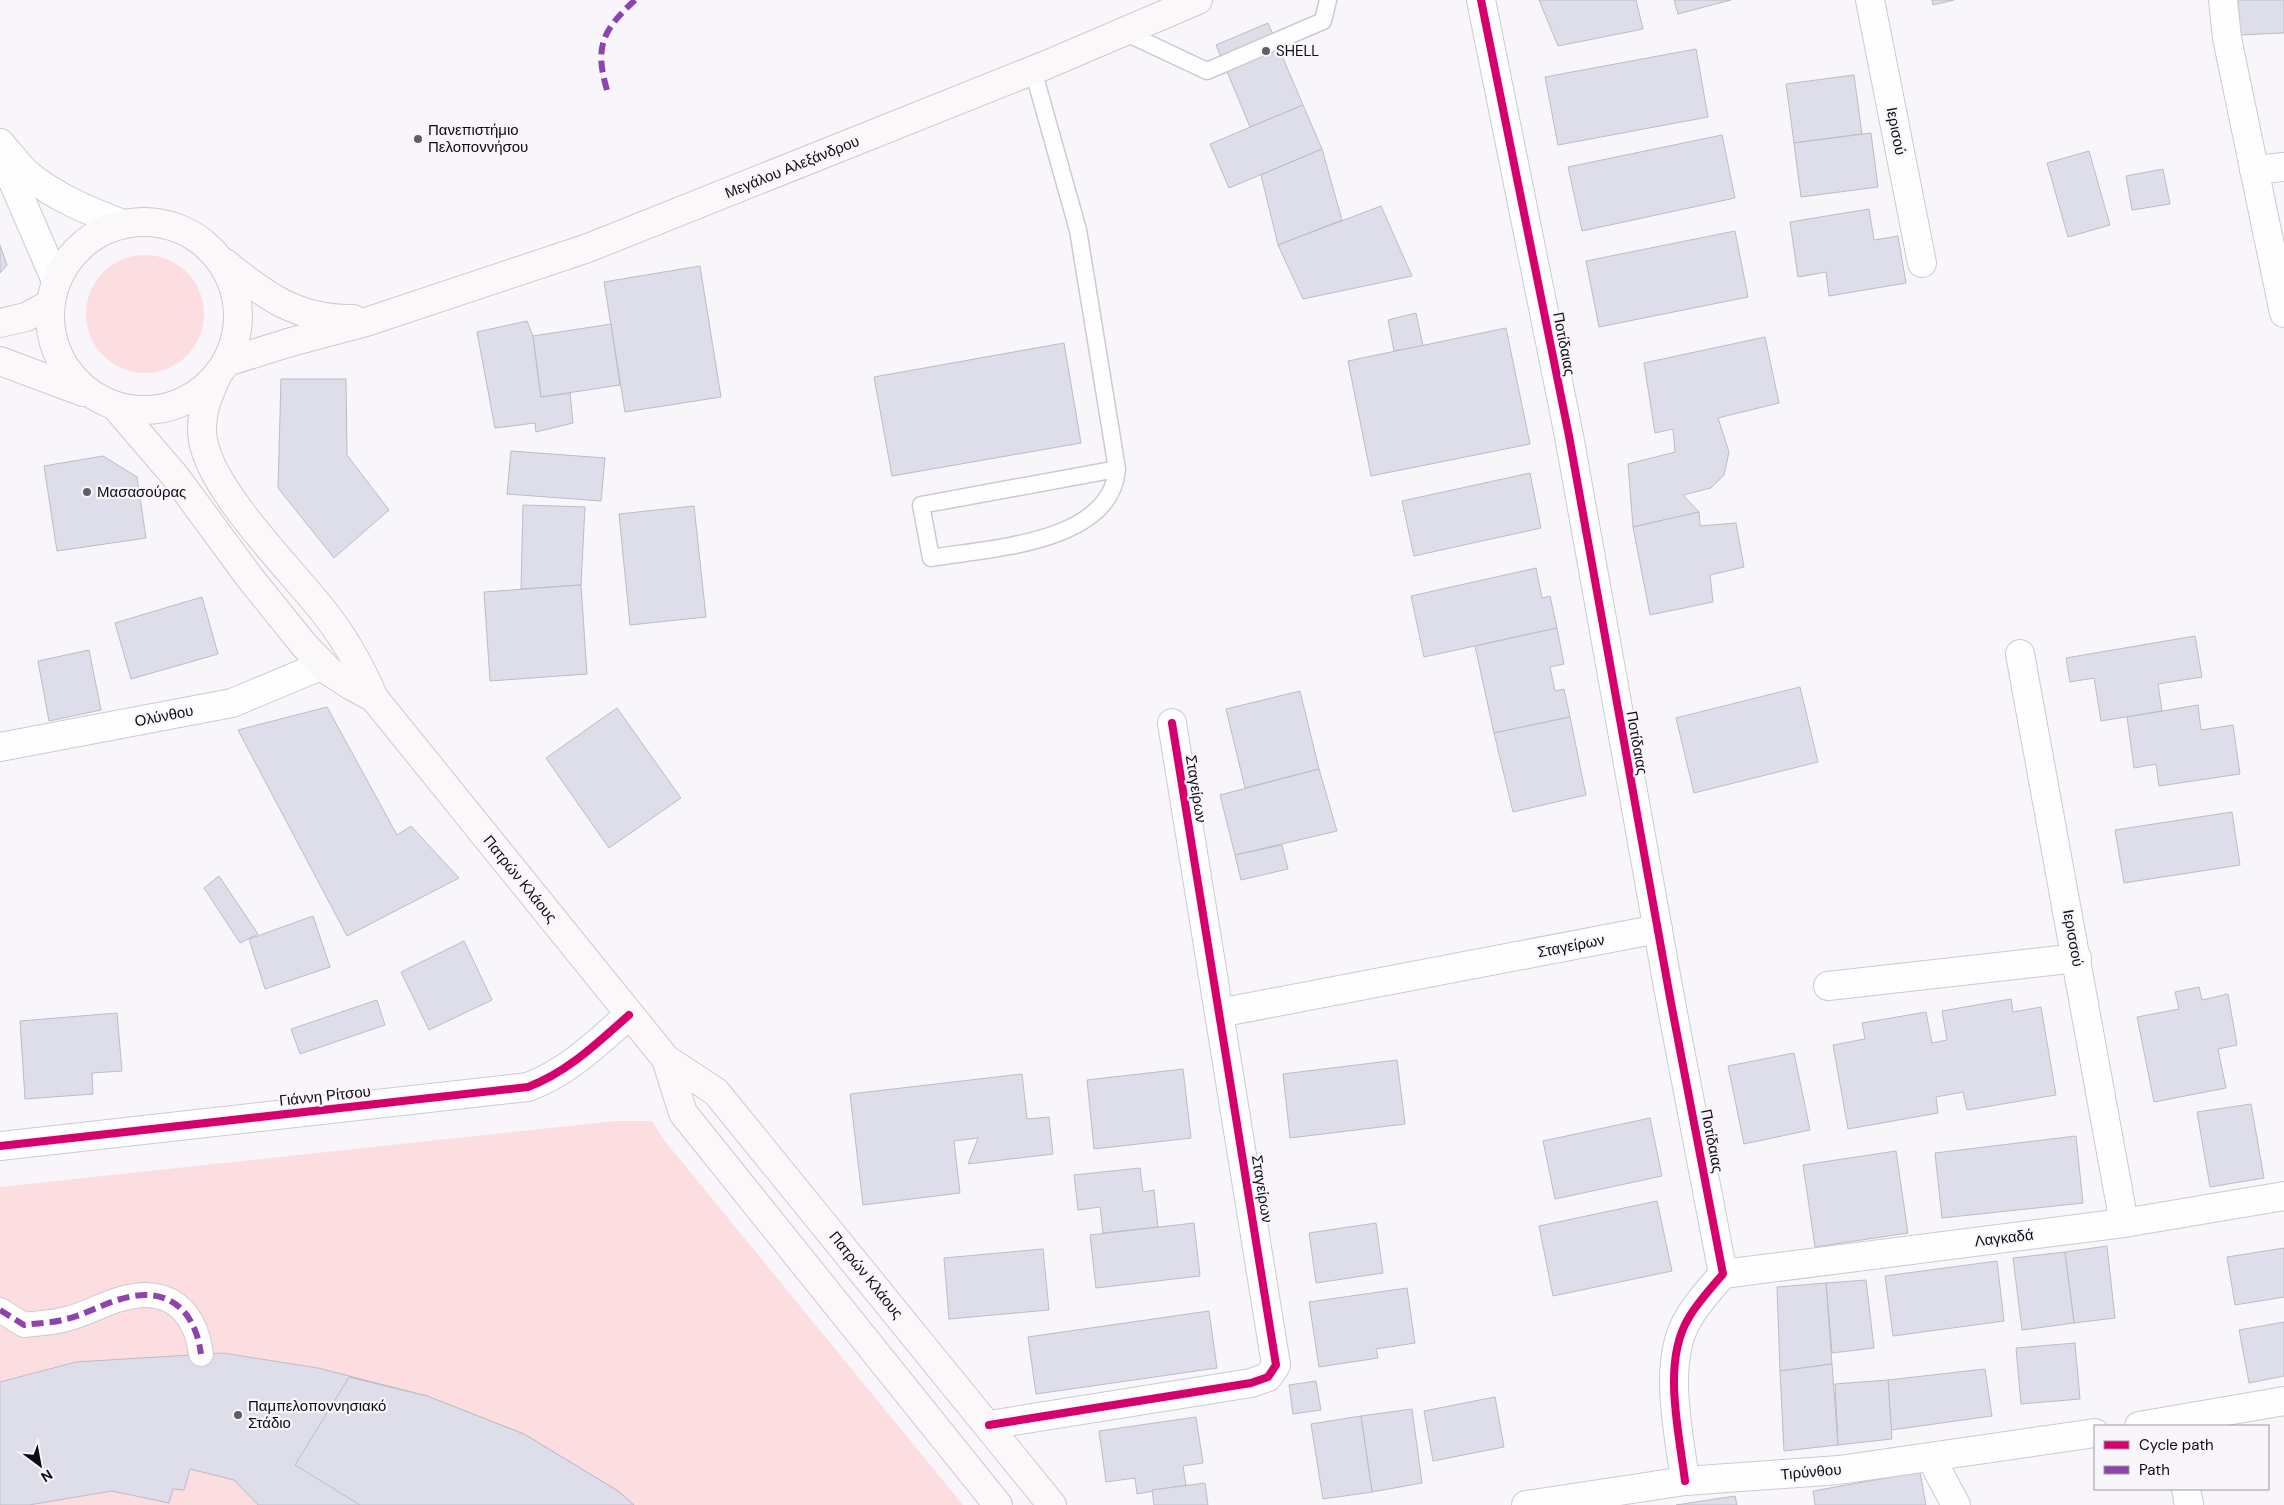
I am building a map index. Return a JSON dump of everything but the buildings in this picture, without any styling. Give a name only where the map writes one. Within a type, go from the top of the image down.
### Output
[{"type":"main road","name":"Μεγάλου Αλεξάνδρου","points":[[221,370],[588,248],[1033,70],[1198,0]]},
{"type":"main road","points":[[0,322],[26,317],[53,292],[76,250],[106,230],[123,224],[145,222],[172,226],[186,231],[204,242],[219,258],[272,299],[297,311],[326,318],[380,317]]},
{"type":"main road","points":[[219,258],[231,277],[237,298],[239,319],[236,341],[207,396],[202,432],[206,452],[216,473],[250,524],[338,630],[362,669],[374,698]]},
{"type":"main road","points":[[53,292],[51,331],[56,350],[65,368],[78,383],[104,401],[145,439],[304,646],[350,685],[374,698]]},
{"type":"main road","points":[[0,361],[66,384],[104,401],[137,410],[159,409],[173,405],[199,392],[221,370]]},
{"type":"main road","name":"Πατρών Κλάους","points":[[374,698],[629,1015],[666,1059],[716,1092],[989,1425],[1052,1505]]},
{"type":"main road","name":"Πατρών Κλάους","points":[[666,1059],[683,1113],[998,1505]]},
{"type":"street","name":"Ποτίδαιας","points":[[1481,0],[1569,436],[1658,929],[1723,1274]]},
{"type":"street","name":"Ιερισού","points":[[1870,0],[1922,263]]},
{"type":"street","points":[[2223,0],[2227,38],[2284,313]]},
{"type":"street","points":[[0,144],[26,173],[42,184],[86,209],[123,224]]},
{"type":"street","points":[[0,150],[53,292]]},
{"type":"street","points":[[2254,170],[2284,167]]},
{"type":"street","name":"Ιερισσού","points":[[2020,654],[2124,1223]]},
{"type":"street","name":"Ολύνθου","points":[[0,747],[232,703],[323,664]]},
{"type":"street","name":"Σταγείρων","points":[[989,1425],[1251,1383],[1268,1377],[1276,1365],[1172,723]]},
{"type":"street","name":"Σταγείρων","points":[[1219,1012],[1658,929]]},
{"type":"street","points":[[1828,986],[2077,958]]},
{"type":"street","name":"Γιάννη Ρίτσου","points":[[0,1146],[528,1087],[548,1079],[571,1065],[629,1015]]},
{"type":"street","name":"Λαγκαδά","points":[[1723,1274],[2124,1223],[2284,1196]]},
{"type":"street","points":[[1685,1481],[1675,1390],[1676,1359],[1688,1319],[1723,1274]]},
{"type":"street","points":[[0,1310],[24,1325],[66,1320],[122,1298],[150,1294],[180,1305],[198,1333],[201,1354]]},
{"type":"street","points":[[2156,1425],[2172,1424],[2284,1401]]},
{"type":"street","name":"Τιρύνθου","points":[[1526,1505],[1685,1481],[1839,1470],[2094,1433]]},
{"type":"street","points":[[1931,1458],[1956,1505]]},
{"type":"street","points":[[2186,1490],[2189,1505]]},
{"type":"lane","points":[[1124,32],[1207,71],[1323,21],[1328,0]]},
{"type":"lane","points":[[1033,70],[1078,230],[1117,469],[1116,483],[1098,511],[1073,526],[1034,541],[932,558],[921,505],[1117,469]]},
{"type":"shaded area","points":[[145,255],[168,259],[187,272],[200,291],[204,314],[200,337],[187,356],[168,369],[145,373],[122,369],[103,356],[90,337],[86,314],[90,291],[103,272],[122,259]]},
{"type":"shaded area","points":[[616,1121],[652,1121],[664,1140],[963,1505],[0,1505],[0,1187]]},
{"type":"marked path","points":[[607,90],[601,62],[604,40],[615,21],[635,0]]},
{"type":"marked path","points":[[0,1310],[24,1325],[61,1320],[80,1315],[121,1299],[137,1295],[152,1295],[165,1298],[176,1304],[185,1313],[198,1338],[201,1354]]},
{"type":"cycle path","points":[[1481,0],[1569,436],[1671,1003],[1723,1274],[1700,1301],[1688,1319],[1680,1337],[1676,1356],[1674,1398],[1685,1481]]},
{"type":"cycle path","points":[[989,1425],[1251,1383],[1268,1377],[1276,1365],[1172,723]]},
{"type":"cycle path","points":[[0,1146],[528,1087],[543,1081],[569,1065],[629,1015]]},
{"type":"place","name":"SHELL","points":[[1266,51]]},
{"type":"place","name":"Πανεπιστήμιο Πελοποννήσου","points":[[418,139]]},
{"type":"place","name":"Μασασούρας","points":[[87,492]]},
{"type":"place","name":"Παμπελοποννησιακό Στάδιο","points":[[238,1415]]}]
